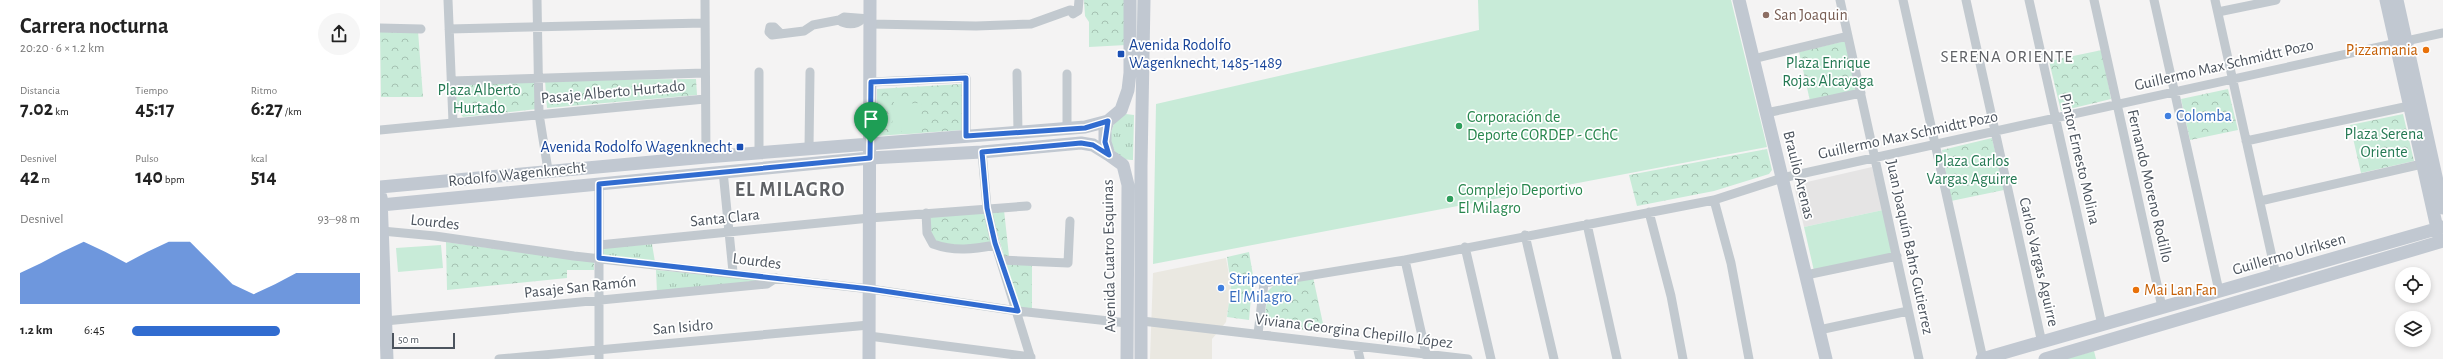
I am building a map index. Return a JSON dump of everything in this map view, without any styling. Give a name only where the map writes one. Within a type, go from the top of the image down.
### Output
[{"type":"street","points":[[448,0],[453,122]]},
{"type":"street","points":[[537,0],[539,114],[548,170]]},
{"type":"street","points":[[704,0],[706,156]]},
{"type":"street","points":[[870,0],[867,21],[871,82],[870,359]]},
{"type":"street","points":[[781,34],[804,31],[826,21],[839,20],[844,17],[857,17],[867,21],[976,26],[1031,24],[1043,21],[1070,10],[1078,10],[1079,0]]},
{"type":"street","points":[[1121,110],[1128,90],[1130,73],[1130,0]]},
{"type":"street","name":"Avenida Cuatro Esquinas","points":[[1141,359],[1141,166],[1144,0]]},
{"type":"street","name":"Braulio Arenas","points":[[1739,0],[1826,359]]},
{"type":"street","name":"Juan Joaquín Bahrs Gutierrez","points":[[1840,0],[1919,359]]},
{"type":"street","points":[[1903,0],[1983,359]]},
{"type":"street","name":"Carlos Vargas Aguirre","points":[[1966,0],[2042,343]]},
{"type":"street","name":"Pintor Ernesto Molina","points":[[2029,0],[2102,325]]},
{"type":"street","name":"Fernando Moreno Rodillo","points":[[2094,0],[2162,307]]},
{"type":"street","points":[[2154,0],[2219,292]]},
{"type":"street","points":[[2215,0],[2276,275]]},
{"type":"street","points":[[2218,12],[2276,0]]},
{"type":"street","points":[[2386,0],[2401,42],[2443,208]]},
{"type":"street","points":[[2397,0],[2409,106],[2422,164],[2440,228],[2442,242]]},
{"type":"street","points":[[450,29],[704,24]]},
{"type":"street","points":[[380,28],[421,29]]},
{"type":"street","name":"Guillermo Max Schmidtt Pozo","points":[[1258,334],[1264,283],[1405,260],[1525,235],[1714,200],[1782,178],[1876,159],[2232,78],[2443,33]]},
{"type":"street","points":[[1753,59],[1848,36]]},
{"type":"street","points":[[759,72],[759,152]]},
{"type":"street","points":[[810,72],[810,148]]},
{"type":"street","points":[[451,81],[704,73]]},
{"type":"street","points":[[1017,73],[1018,133]]},
{"type":"street","points":[[1067,74],[1067,129]]},
{"type":"street","points":[[871,82],[966,78],[966,136]]},
{"type":"street","points":[[1766,113],[1861,93]]},
{"type":"street","name":"Pasaje Alberto Hurtado","points":[[380,130],[705,99]]},
{"type":"street","points":[[2246,141],[2409,106]]},
{"type":"street","points":[[1109,155],[1105,142],[1108,121],[1114,113],[1121,110],[1130,108],[1142,110]]},
{"type":"street","name":"Rodolfo Wagenknecht","points":[[380,186],[706,156],[1085,128],[1108,121]]},
{"type":"street","name":"Rodolfo Wagenknecht","points":[[380,205],[723,171],[870,158],[982,152],[1081,143],[1093,145],[1109,155]]},
{"type":"street","points":[[982,152],[987,208],[996,245],[1018,311],[1031,358]]},
{"type":"street","name":"Avenida Cuatro Esquinas","points":[[1109,155],[1123,165],[1128,185],[1127,359]]},
{"type":"street","points":[[2260,201],[2422,164]]},
{"type":"street","points":[[1123,165],[1141,166]]},
{"type":"street","points":[[723,171],[733,272]]},
{"type":"street","points":[[599,184],[600,354]]},
{"type":"street","points":[[380,186],[383,317],[387,359]]},
{"type":"street","points":[[1714,200],[1731,263],[1749,359]]},
{"type":"street","name":"Santa Clara","points":[[599,245],[870,218],[1027,206]]},
{"type":"street","points":[[1649,212],[1671,296],[1683,359]]},
{"type":"street","points":[[926,213],[927,233],[933,244],[945,248],[970,250],[996,245]]},
{"type":"street","points":[[1002,260],[1068,263],[1070,221]]},
{"type":"street","points":[[1586,224],[1617,359]]},
{"type":"street","name":"Guillermo Ulriksen","points":[[1983,359],[2440,228]]},
{"type":"street","name":"Lourdes","points":[[382,231],[435,236],[599,258],[733,272],[870,289],[1018,311],[1128,323]]},
{"type":"street","points":[[1525,235],[1554,359]]},
{"type":"street","name":"Guillermo Ulriksen","points":[[2045,359],[2442,242]]},
{"type":"street","points":[[1465,248],[1491,359]]},
{"type":"street","points":[[1806,276],[1897,256]]},
{"type":"street","points":[[1405,260],[1426,357]]},
{"type":"street","name":"Pasaje San Ramón","points":[[383,317],[599,300],[767,284],[776,278]]},
{"type":"street","points":[[1819,330],[1908,311]]},
{"type":"street","name":"Viviana Georgina Chepillo López","points":[[1142,321],[1357,346],[1426,357],[1468,359]]},
{"type":"street","name":"San Isidro","points":[[499,359],[600,354],[869,330],[1031,358]]},
{"type":"street","points":[[1357,346],[1360,359]]},
{"type":"shaded area","points":[[1872,167],[1883,210],[1804,227],[1794,185]]},
{"type":"shaded area","points":[[1226,258],[1231,286],[1226,322],[1212,339],[1212,359],[1150,359],[1153,273]]},
{"type":"green space","points":[[1084,0],[1126,0],[1126,45],[1089,47],[1089,22],[1085,16]]},
{"type":"green space","name":"Corporación de Deporte CORDEP - CChC","points":[[1478,0],[1731,0],[1767,147],[1153,264],[1156,104],[1479,30]]},
{"type":"green space","points":[[380,30],[418,31],[423,97],[381,97]]},
{"type":"green space","name":"Plaza Enrique Rojas Alcayaga","points":[[1845,41],[1856,90],[1810,101],[1799,52]]},
{"type":"green space","points":[[2102,50],[2111,99],[2061,111],[2049,61]]},
{"type":"green space","name":"Plaza Alberto Hurtado","points":[[696,79],[697,95],[547,108],[545,80]]},
{"type":"green space","name":"Plaza Alberto Hurtado","points":[[535,82],[537,109],[463,117],[457,110],[456,90],[463,83]]},
{"type":"green space","points":[[961,84],[964,86],[963,130],[876,136],[877,89]]},
{"type":"green space","points":[[897,87],[899,104],[921,103],[922,133],[902,134],[901,127],[892,126],[895,88]]},
{"type":"green space","points":[[2228,89],[2238,130],[2190,140],[2181,99]]},
{"type":"green space","points":[[1126,114],[1134,115],[1133,160],[1124,159],[1118,155],[1113,148],[1111,141],[1111,133],[1114,125],[1119,118]]},
{"type":"green space","name":"Plaza Serena Oriente","points":[[2403,114],[2414,161],[2361,173],[2350,125]]},
{"type":"green space","name":"Plaza Carlos Vargas Aguirre","points":[[1992,138],[2004,190],[1951,201],[1942,150]]},
{"type":"green space","points":[[1767,149],[1772,170],[1769,174],[1714,191],[1637,206],[1629,175]]},
{"type":"green space","points":[[1004,210],[1009,256],[1004,256],[991,211]]},
{"type":"green space","points":[[1883,210],[1893,254],[1814,271],[1804,227]]},
{"type":"green space","points":[[985,211],[992,244],[970,247],[935,242],[930,232],[929,216]]},
{"type":"green space","points":[[446,242],[594,262],[594,270],[567,270],[567,278],[447,290]]},
{"type":"green space","points":[[652,244],[655,262],[601,255],[601,248]]},
{"type":"green space","points":[[441,245],[443,268],[398,272],[396,248]]},
{"type":"green space","points":[[1249,252],[1253,275],[1249,320],[1227,317],[1231,286],[1227,257]]},
{"type":"green space","points":[[1005,262],[1032,263],[1032,310],[1020,309]]},
{"type":"green space","points":[[656,270],[763,280],[657,293]]},
{"type":"green space","points":[[1313,277],[1325,333],[1264,324],[1268,291],[1273,286]]},
{"type":"green space","points":[[2094,351],[2096,359],[2065,359]]},
{"type":"place","name":"San Joaquin","points":[[1766,15]]},
{"type":"place","name":"Pizzamania","points":[[2426,50]]},
{"type":"place","name":"Avenida Rodolfo Wagenknecht, 1485-1489","points":[[1121,54]]},
{"type":"place","name":"Colomba","points":[[2168,116]]},
{"type":"place","name":"Corporación de Deporte CORDEP - CChC","points":[[1459,126]]},
{"type":"place","name":"Avenida Rodolfo Wagenknecht","points":[[740,147]]},
{"type":"place","name":"Complejo Deportivo El Milagro","points":[[1450,199]]},
{"type":"place","name":"Stripcenter El Milagro","points":[[1221,288]]},
{"type":"place","name":"Mai Lan Fan","points":[[2136,290]]},
{"type":"district","name":"SERENA ORIENTE","points":[[2007,56]]},
{"type":"district","name":"EL MILAGRO","points":[[790,190]]},
{"type":"route","points":[[966,78],[966,136],[1085,128],[1108,121],[1105,130],[1105,142],[1109,155],[1093,145],[1081,143],[982,152],[987,208],[995,243],[1018,311],[870,289],[733,272],[599,258],[599,184],[870,158],[871,143],[871,82],[966,78]]}]
